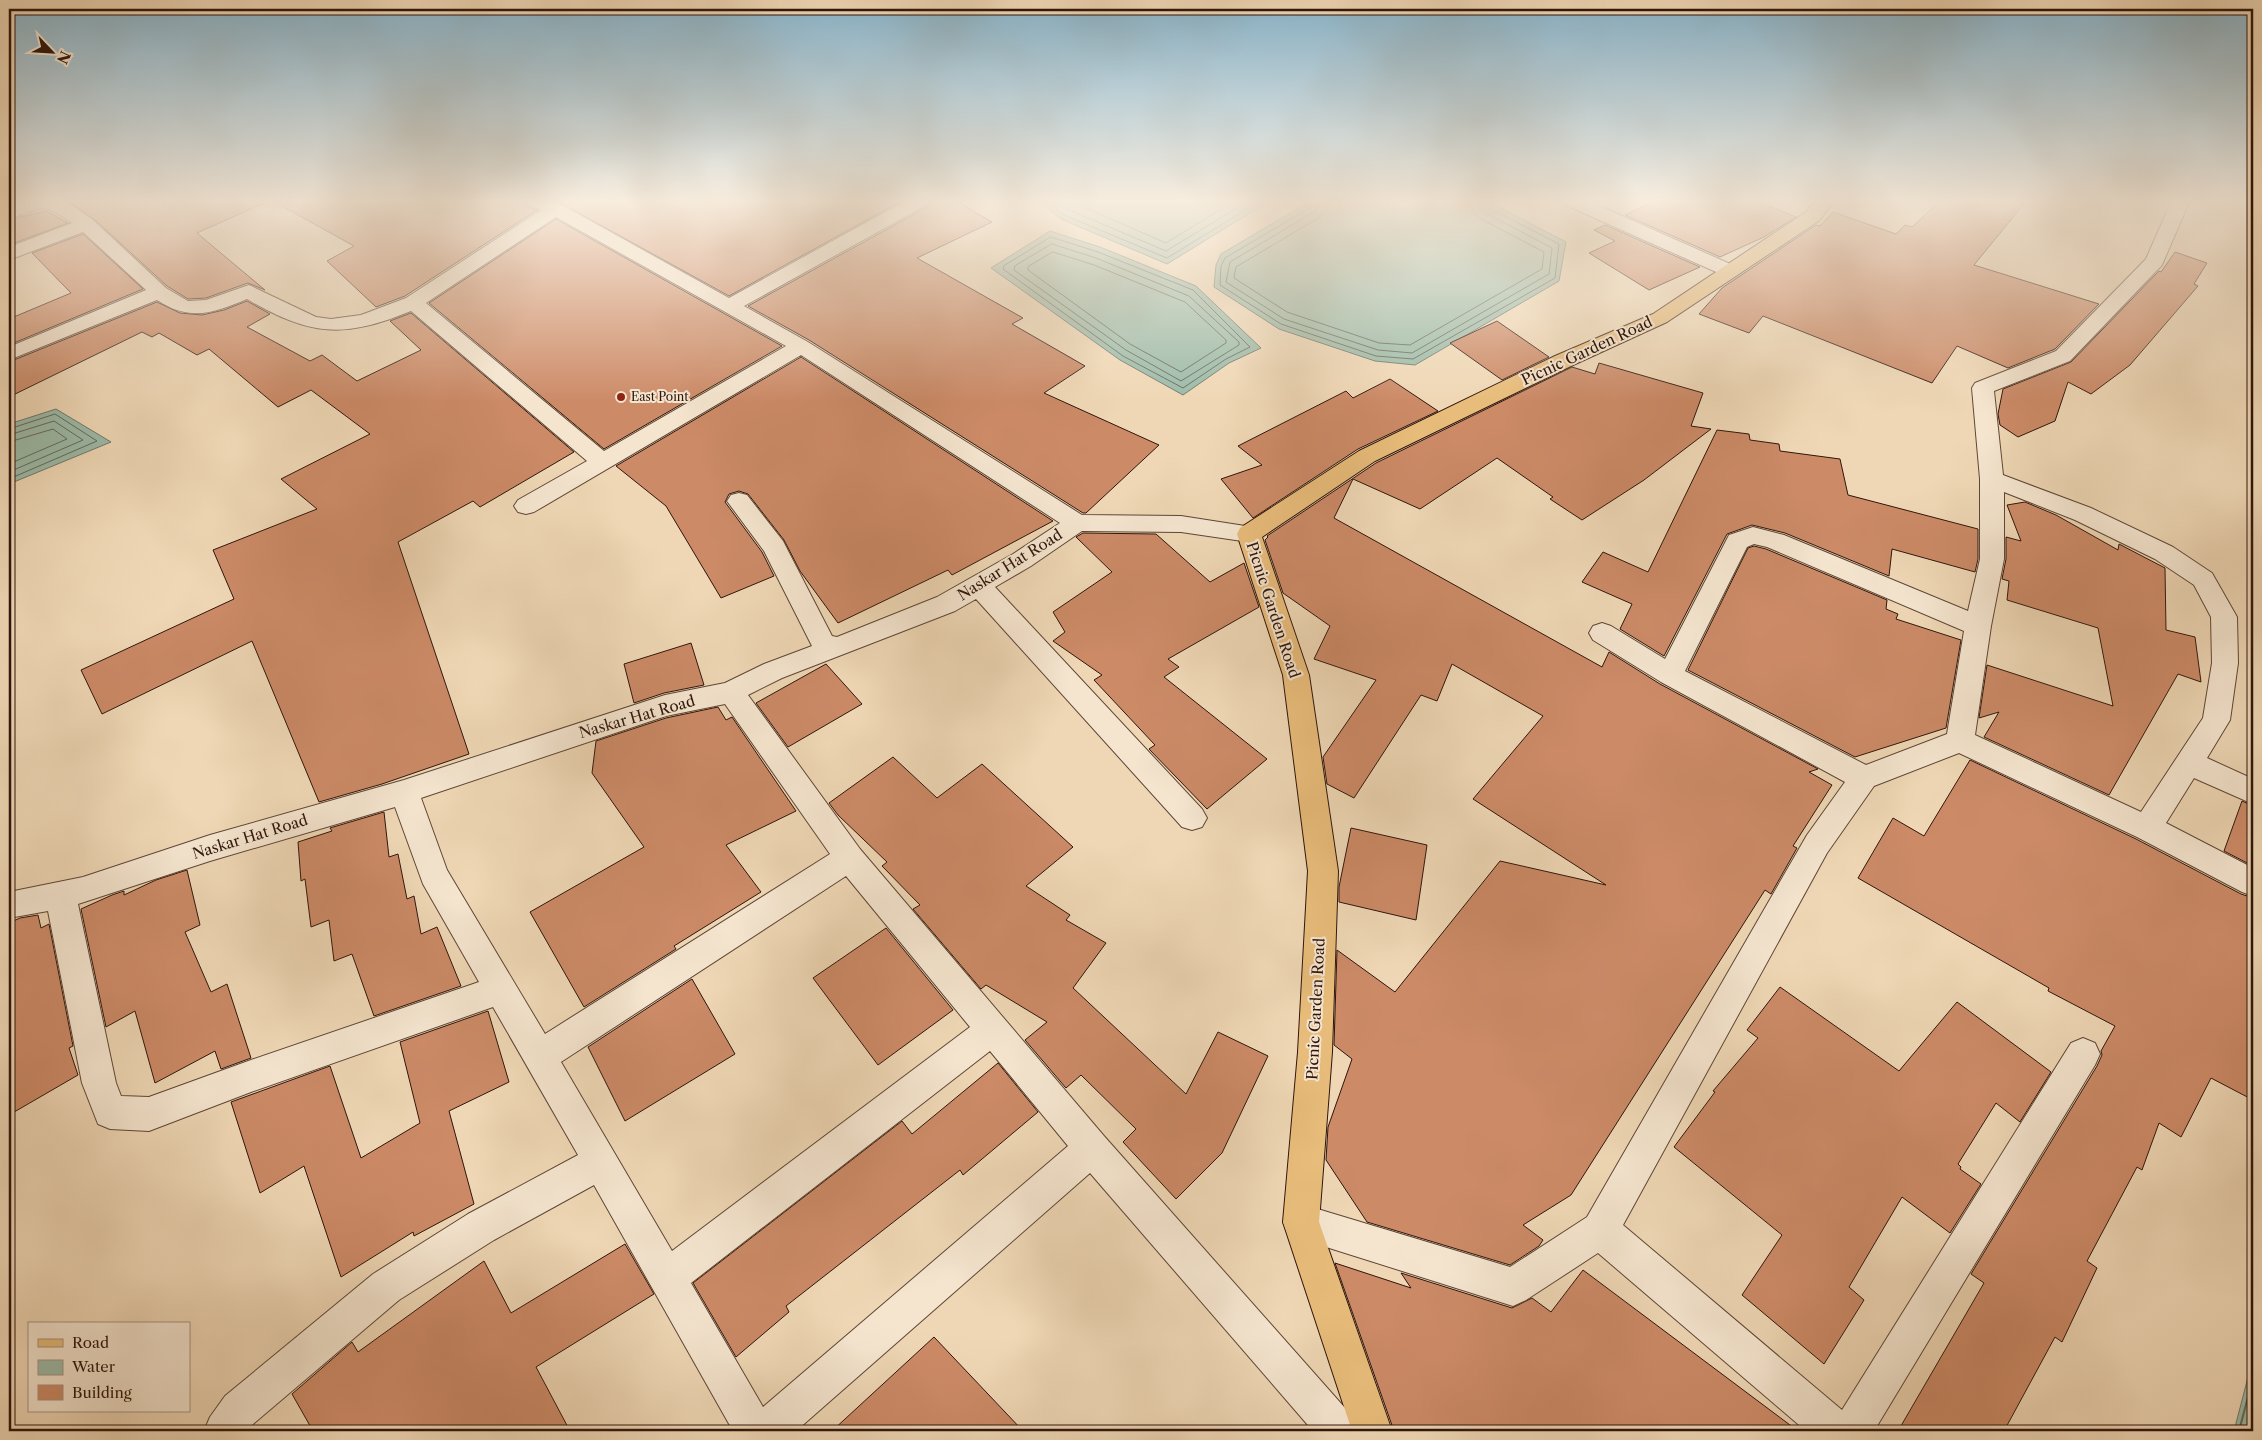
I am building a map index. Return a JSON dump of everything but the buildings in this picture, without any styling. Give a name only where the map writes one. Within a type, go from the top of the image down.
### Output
[{"type":"main road","name":"Picnic Garden Road","points":[[1372,1431],[1300,1222],[1316,1052],[1322,872],[1296,675],[1248,534],[1367,456],[1564,361],[1660,318],[1736,267]]},
{"type":"street","points":[[132,267],[159,292],[182,306],[195,308],[216,304],[249,291],[285,311],[330,325],[361,321],[390,313],[414,302],[467,267]]},
{"type":"street","points":[[659,267],[801,346],[1077,524]]},
{"type":"street","points":[[729,306],[799,267]]},
{"type":"street","points":[[1721,267],[1730,271]]},
{"type":"street","points":[[1960,741],[1978,626],[1992,559],[1992,479],[1983,388],[2063,356],[2149,267]]},
{"type":"street","points":[[9,354],[159,292]]},
{"type":"street","points":[[414,302],[445,331],[602,462]]},
{"type":"street","points":[[526,506],[801,346]]},
{"type":"street","points":[[1992,479],[2083,514],[2164,554],[2202,579],[2224,617],[2225,663],[2216,720],[2147,828]]},
{"type":"street","points":[[739,501],[774,547],[823,643],[837,647]]},
{"type":"street","name":"Naskar Hat Road","points":[[9,905],[83,890],[210,848],[404,792],[664,706],[731,692],[773,671],[946,604],[1022,560],[1077,524],[1181,524],[1248,534]]},
{"type":"street","points":[[1670,675],[1738,541],[1753,535],[1775,541],[1978,626]]},
{"type":"street","points":[[978,585],[1192,818]]},
{"type":"street","points":[[1602,633],[1670,675],[1864,778]]},
{"type":"street","points":[[731,692],[849,858],[1092,1148],[1339,1431]]},
{"type":"street","points":[[1300,1222],[1513,1287],[1600,1230],[1817,844],[1864,778],[1960,741],[2147,828],[2253,883]]},
{"type":"street","points":[[2189,763],[2253,792]]},
{"type":"street","points":[[404,792],[434,875],[755,1431]]},
{"type":"street","points":[[539,1057],[849,858]]},
{"type":"street","points":[[60,894],[99,1083],[110,1112],[149,1114],[251,1076],[500,990]]},
{"type":"street","points":[[668,1278],[993,1029]]},
{"type":"street","points":[[1852,1431],[2083,1054]]},
{"type":"street","points":[[766,1431],[1092,1148]]},
{"type":"street","points":[[224,1431],[238,1410],[386,1287],[480,1227],[601,1162]]},
{"type":"street","points":[[1600,1230],[1836,1431]]},
{"type":"water","points":[[1150,267],[1196,286],[1261,348],[1229,363],[1183,395],[1120,360],[991,268]]},
{"type":"water","points":[[1216,267],[1561,267],[1559,281],[1415,365],[1375,361],[1279,329],[1214,287]]},
{"type":"water","points":[[56,409],[111,442],[9,484],[9,424]]},
{"type":"water","points":[[2253,1358],[2253,1431],[2234,1431]]},
{"type":"place","name":"East Point","points":[[621,397]]}]
